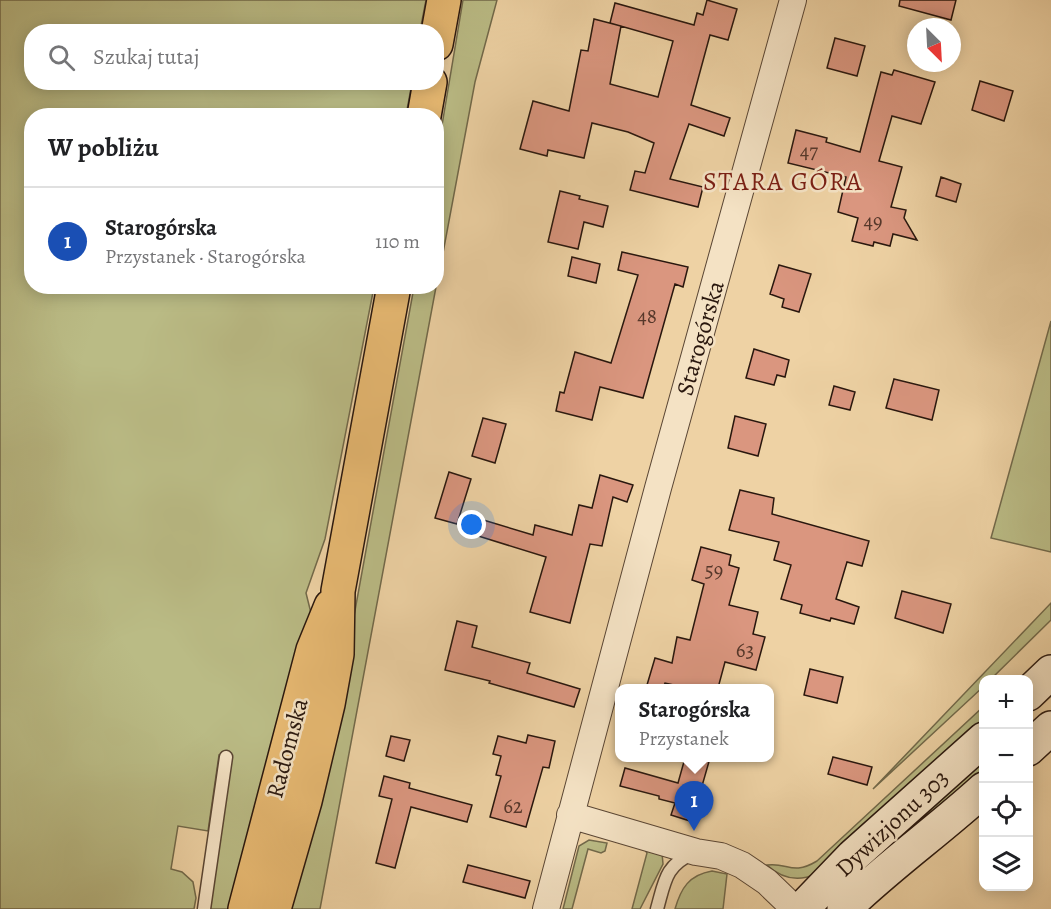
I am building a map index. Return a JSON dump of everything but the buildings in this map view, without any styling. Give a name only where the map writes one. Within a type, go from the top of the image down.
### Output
[{"type":"main road","points":[[440,24],[444,0]]},
{"type":"main road","points":[[425,108],[429,90]]},
{"type":"main road","name":"Radomska","points":[[274,909],[305,801],[328,704],[337,654],[338,591],[393,294]]},
{"type":"main road","name":"Radomska","points":[[245,909],[313,650],[338,591]]},
{"type":"main road","points":[[1033,690],[1051,672]]},
{"type":"main road","points":[[1033,745],[1051,728]]},
{"type":"main road","name":"Dywizjonu 303","points":[[802,909],[853,856],[979,743]]},
{"type":"main road","name":"Dywizjonu 303","points":[[844,909],[871,882],[979,793]]},
{"type":"street","name":"Starogórska","points":[[546,909],[658,488],[793,0]]},
{"type":"street","points":[[570,815],[696,852],[721,856],[742,865],[767,882],[795,909]]},
{"type":"lane","points":[[204,909],[226,758]]},
{"type":"lane","points":[[657,909],[667,875],[678,860],[696,852]]},
{"type":"green space","points":[[0,0],[426,0],[421,24],[24,24],[24,90],[411,90],[407,108],[24,108],[24,294],[373,294],[325,539],[306,593],[311,613],[236,909],[209,909],[231,758],[219,755],[208,831],[178,826],[171,869],[182,872],[193,882],[196,898],[194,909],[0,909]]},
{"type":"green space","points":[[463,0],[497,0],[475,82],[444,248],[444,113]]},
{"type":"green space","points":[[413,294],[435,294],[320,909],[289,909],[354,616]]},
{"type":"green space","points":[[1051,321],[1051,552],[991,538]]},
{"type":"green space","points":[[1051,603],[1051,620],[995,675],[982,675]]},
{"type":"green space","points":[[979,678],[979,691],[873,789]]},
{"type":"green space","points":[[979,711],[979,725],[816,874],[803,878],[790,878],[767,865],[802,868],[817,861]]},
{"type":"green space","points":[[979,759],[979,778],[866,869],[825,909],[818,909]]},
{"type":"green space","points":[[589,840],[607,843],[605,851],[601,853],[588,849],[572,909],[563,909],[579,846]]},
{"type":"green space","points":[[642,846],[662,853],[663,864],[640,909],[632,909],[647,853]]},
{"type":"green space","points":[[712,871],[727,874],[723,909],[675,909],[687,884],[697,876]]},
{"type":"place","name":"Starogórska","points":[[694,831]]},
{"type":"district","name":"STARA GÓRA","points":[[783,181]]}]
